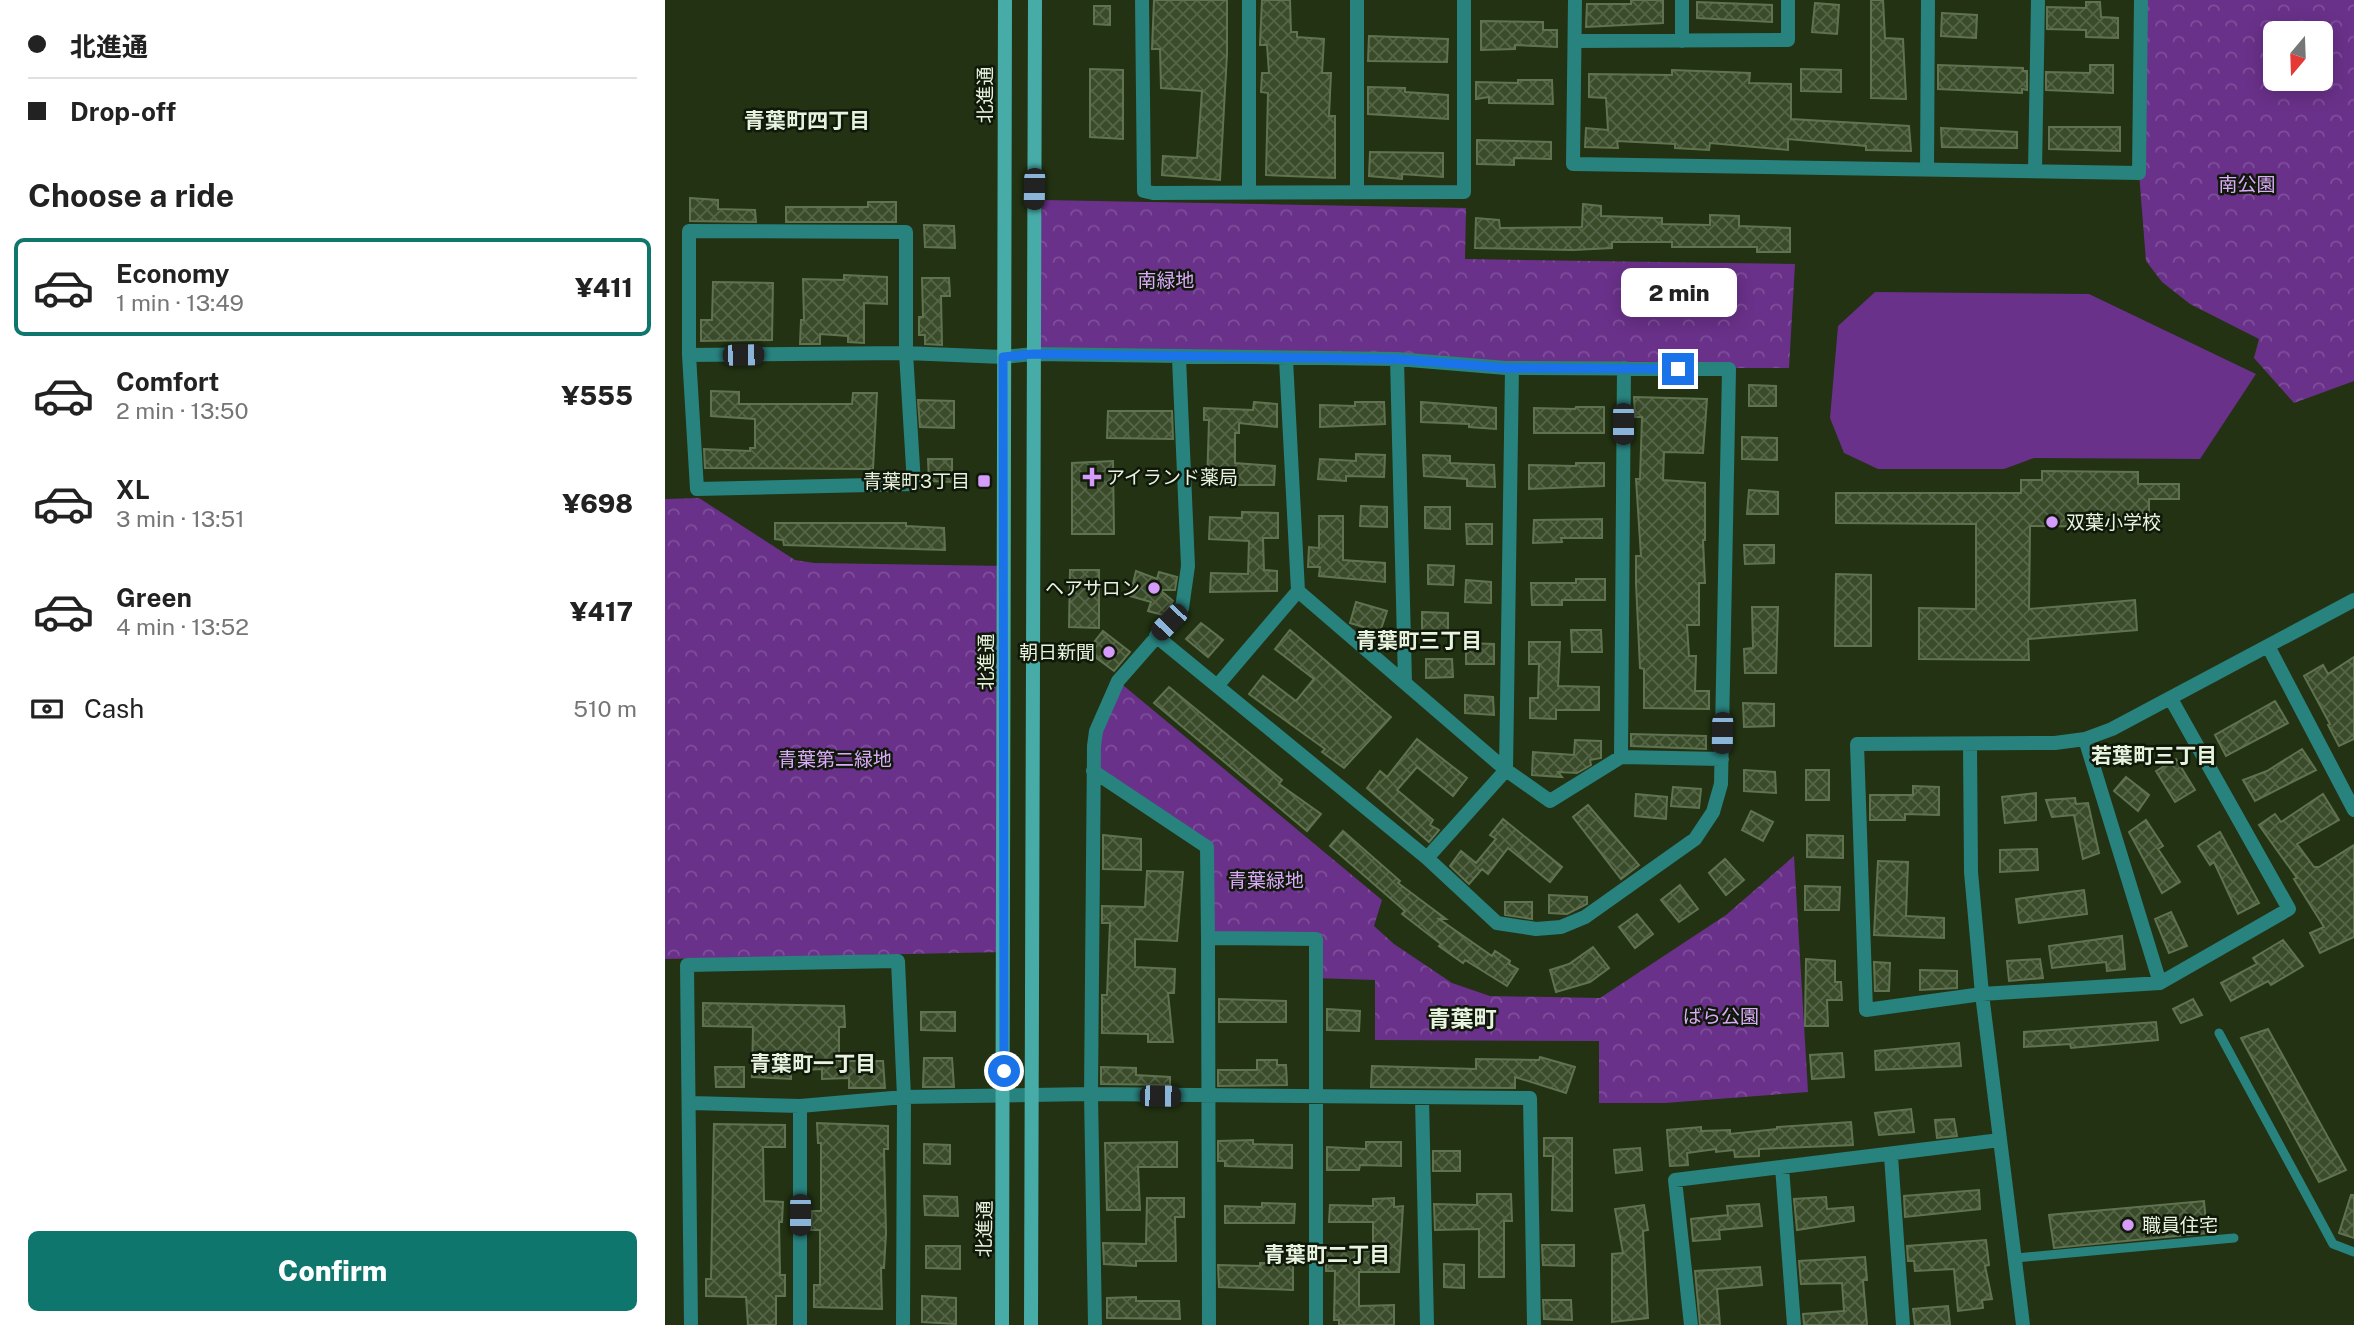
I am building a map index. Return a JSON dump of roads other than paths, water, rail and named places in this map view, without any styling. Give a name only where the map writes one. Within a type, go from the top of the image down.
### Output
[{"type":"street","name":"北進通","points":[[1002,1325],[1005,0]]},
{"type":"street","points":[[1031,1325],[1035,0]]},
{"type":"street","points":[[1142,0],[1144,191],[1464,192],[1465,0]]},
{"type":"street","points":[[1249,0],[1249,191]]},
{"type":"street","points":[[1357,0],[1357,191]]},
{"type":"street","points":[[1575,0],[1573,164],[2139,173],[2141,0]]},
{"type":"street","points":[[1682,0],[1682,41]]},
{"type":"street","points":[[1575,41],[1788,40],[1789,0]]},
{"type":"street","points":[[1927,170],[1928,0]]},
{"type":"street","points":[[2035,171],[2038,0]]},
{"type":"street","points":[[689,231],[906,232],[906,353],[914,484],[697,489],[689,355],[689,231]]},
{"type":"street","points":[[689,355],[906,353],[1003,357],[1033,354],[1397,359],[1512,368],[1729,369],[1721,784],[1713,811],[1695,839],[1585,917],[1561,927],[1536,929],[1497,923],[1427,858],[1156,636]]},
{"type":"street","points":[[1095,1325],[1091,1094],[1093,771],[1096,731],[1118,681],[1182,608],[1188,566],[1179,358]]},
{"type":"street","points":[[1217,686],[1298,591],[1286,359]]},
{"type":"street","points":[[1397,359],[1405,682]]},
{"type":"street","points":[[1427,858],[1506,770],[1512,368]]},
{"type":"street","points":[[1621,757],[1624,369]]},
{"type":"street","points":[[1298,591],[1506,770],[1550,801],[1621,757],[1722,759]]},
{"type":"street","points":[[2171,699],[2288,909],[2160,983],[1982,994],[1866,1010],[1857,744],[2055,743],[2085,739],[2112,729],[2171,699],[2354,600]]},
{"type":"street","points":[[2267,646],[2354,810]]},
{"type":"street","points":[[2085,739],[2160,983]]},
{"type":"street","points":[[1970,744],[1971,872],[1982,994],[2024,1325]]},
{"type":"street","points":[[1093,771],[1207,847],[1209,1325]]},
{"type":"street","points":[[1208,938],[1316,939],[1316,1325]]},
{"type":"street","points":[[691,1325],[691,1103],[687,965],[898,961],[904,1097],[903,1325]]},
{"type":"street","points":[[691,1103],[800,1106],[904,1097],[1091,1094],[1529,1098],[1534,1325]]},
{"type":"street","points":[[1422,1098],[1427,1325]]},
{"type":"street","points":[[800,1106],[800,1325]]},
{"type":"street","points":[[1691,1325],[1675,1180],[1891,1156],[2000,1140]]},
{"type":"street","points":[[1891,1156],[1903,1325]]},
{"type":"street","points":[[1782,1167],[1794,1325]]},
{"type":"lane","points":[[2219,1032],[2333,1244],[2354,1252]]},
{"type":"lane","points":[[2016,1258],[2234,1238]]},
{"type":"place","name":"アイランド薬局","points":[[1092,477]]},
{"type":"place","name":"青葉町3丁目","points":[[984,481]]},
{"type":"place","name":"双葉小学校","points":[[2052,522]]},
{"type":"place","name":"ヘアサロン","points":[[1154,588]]},
{"type":"place","name":"朝日新聞","points":[[1109,652]]},
{"type":"place","name":"職員住宅","points":[[2128,1225]]},
{"type":"district","name":"青葉町四丁目","points":[[807,121]]},
{"type":"district","name":"青葉町三丁目","points":[[1419,641]]},
{"type":"district","name":"若葉町三丁目","points":[[2154,756]]},
{"type":"district","name":"青葉町","points":[[1462,1019]]},
{"type":"district","name":"青葉町一丁目","points":[[813,1064]]},
{"type":"district","name":"青葉町二丁目","points":[[1327,1255]]},
{"type":"park label","name":"南公園","points":[[2247,184]]},
{"type":"park label","name":"南緑地","points":[[1166,280]]},
{"type":"park label","name":"青葉第二緑地","points":[[835,759]]},
{"type":"park label","name":"青葉緑地","points":[[1266,880]]},
{"type":"park label","name":"ばら公園","points":[[1721,1016]]}]
